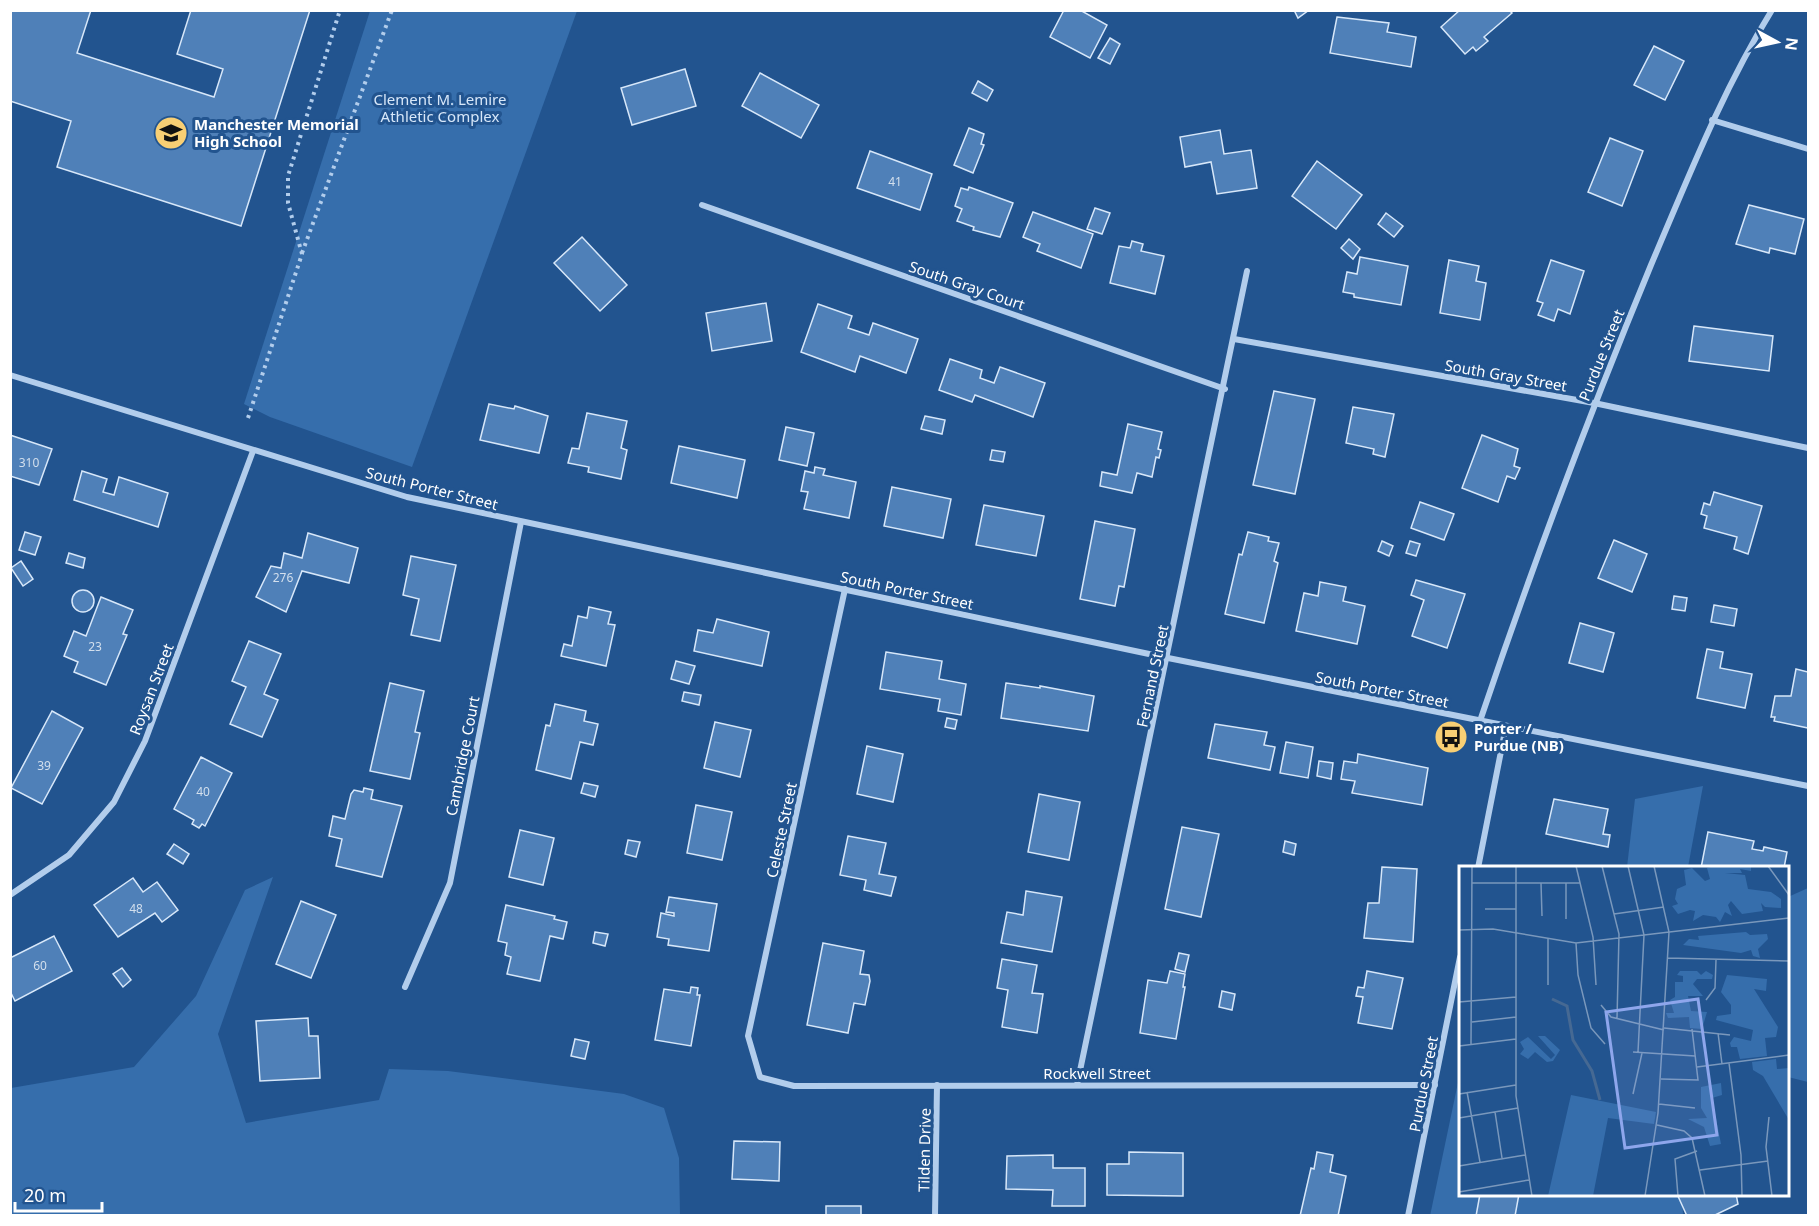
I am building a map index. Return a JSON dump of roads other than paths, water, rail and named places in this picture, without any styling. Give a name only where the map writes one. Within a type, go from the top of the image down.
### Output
[{"type":"street","name":"Purdue Street","points":[[1480,721],[1594,403],[1712,120],[1746,52],[1772,10]]},
{"type":"street","points":[[1712,120],[1809,149]]},
{"type":"street","name":"South Gray Court","points":[[702,205],[1225,388]]},
{"type":"street","name":"Fernand Street","points":[[1077,1085],[1225,388],[1247,271]]},
{"type":"street","name":"South Gray Street","points":[[1234,339],[1594,403],[1809,448]]},
{"type":"street","name":"South Porter Street","points":[[10,375],[407,497],[1168,658],[1809,786]]},
{"type":"street","name":"Roysan Street","points":[[10,895],[69,855],[114,802],[145,741],[253,451]]},
{"type":"street","name":"Cambridge Court","points":[[405,987],[450,883],[521,522]]},
{"type":"street","name":"Celeste Street","points":[[760,1077],[748,1036],[845,589]]},
{"type":"street","points":[[1478,866],[1506,726]]},
{"type":"street","name":"Purdue Street","points":[[1408,1215],[1459,967]]},
{"type":"street","name":"Rockwell Street","points":[[760,1077],[794,1086],[1436,1085]]},
{"type":"street","name":"Tilden Drive","points":[[935,1215],[937,1085]]},
{"type":"place","name":"Manchester Memorial High School","points":[[171,133]]},
{"type":"place","name":"Porter / Purdue (NB)","points":[[1451,737]]},
{"type":"park label","name":"Clement M. Lemire Athletic Complex","points":[[440,108]]}]
